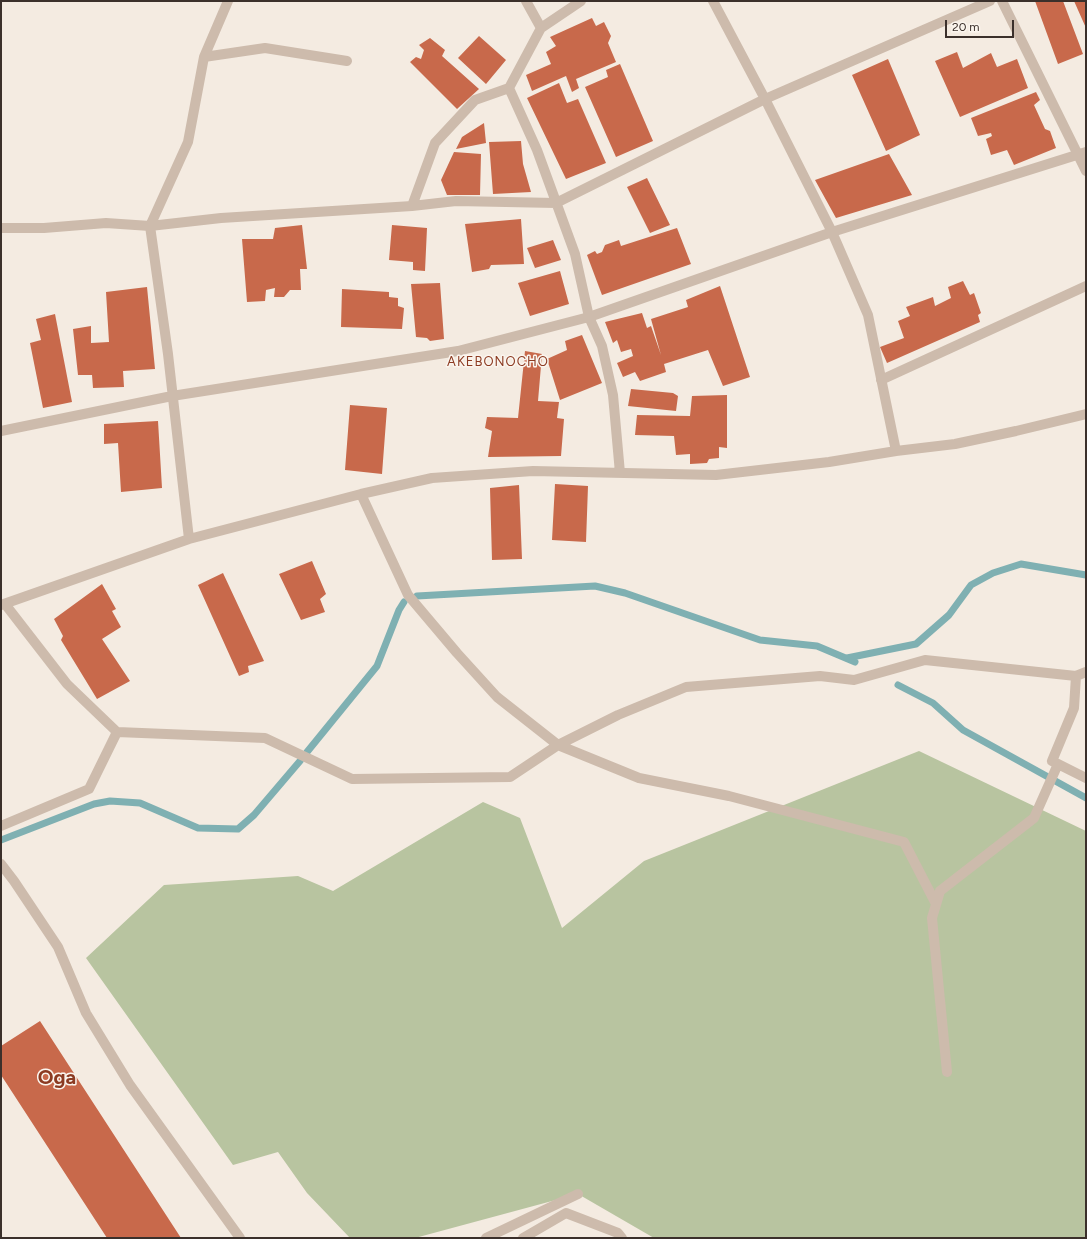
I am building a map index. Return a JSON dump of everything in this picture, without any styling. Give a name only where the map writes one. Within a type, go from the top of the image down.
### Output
[{"type":"street","points":[[189,539],[150,226],[188,142],[204,57],[228,1]]},
{"type":"street","points":[[526,1],[541,28]]},
{"type":"street","points":[[412,206],[435,143],[475,100],[509,88],[541,28],[580,1]]},
{"type":"street","points":[[713,1],[765,99],[832,232],[868,315],[896,451]]},
{"type":"street","points":[[1,228],[44,228],[106,223],[150,226],[221,218],[412,206],[456,201],[556,203],[765,99],[990,1]]},
{"type":"street","points":[[1002,1],[1082,153],[1086,171]]},
{"type":"street","points":[[204,57],[265,48],[347,61]]},
{"type":"street","points":[[509,88],[537,150],[575,254],[589,317],[602,346],[613,394],[620,473]]},
{"type":"street","points":[[1,431],[172,396],[458,351],[589,317],[832,232],[1082,153]]},
{"type":"street","points":[[881,380],[1086,286]]},
{"type":"street","points":[[1086,414],[955,444],[896,451],[829,462],[716,475],[533,471],[432,478],[361,494],[189,539],[3,604],[67,684],[117,732],[265,738],[352,779],[510,777],[558,745],[618,715],[686,687],[820,676],[854,680],[926,660],[1076,676],[1086,672]]},
{"type":"street","points":[[361,494],[408,595],[457,653],[497,697],[558,745],[639,778],[729,796],[904,842],[936,904]]},
{"type":"street","points":[[1076,676],[1074,708],[1052,761],[1086,778]]},
{"type":"street","points":[[1,826],[89,790],[117,732]]},
{"type":"street","points":[[947,1072],[932,918],[940,891],[1034,818],[1058,764]]},
{"type":"street","points":[[1,864],[58,947],[86,1013],[130,1085],[240,1238]]},
{"type":"street","points":[[486,1238],[578,1194]]},
{"type":"street","points":[[523,1238],[566,1213],[618,1233],[622,1238]]},
{"type":"green space","points":[[919,751],[1086,831],[1086,1238],[654,1238],[578,1194],[415,1238],[350,1238],[307,1193],[278,1152],[233,1165],[86,958],[164,885],[298,876],[333,891],[483,802],[520,818],[562,928],[644,861]]},
{"type":"building","points":[[1035,1],[1063,1],[1083,54],[1058,64]]},
{"type":"building","points":[[1074,1],[1086,1],[1086,28]]},
{"type":"building","points":[[592,18],[596,26],[604,22],[611,36],[608,43],[616,62],[576,79],[579,88],[572,92],[566,76],[532,91],[526,75],[551,64],[546,52],[556,46],[550,37]]},
{"type":"building","points":[[479,36],[506,60],[486,84],[458,58]]},
{"type":"building","points":[[430,38],[445,50],[442,56],[479,89],[457,109],[410,62],[416,57],[421,59],[424,50],[419,45]]},
{"type":"building","points":[[957,52],[963,68],[991,53],[997,67],[1017,59],[1028,88],[960,117],[935,61]]},
{"type":"building","points":[[888,59],[920,135],[886,151],[852,75]]},
{"type":"building","points":[[620,64],[653,141],[616,157],[585,87],[608,77],[606,70]]},
{"type":"building","points":[[559,83],[567,103],[578,99],[606,163],[566,179],[527,98]]},
{"type":"building","points":[[1036,92],[1040,100],[1034,105],[1045,129],[1050,131],[1056,148],[1014,165],[1007,150],[991,155],[986,139],[992,136],[991,133],[978,136],[971,118]]},
{"type":"building","points":[[484,123],[486,143],[456,149],[462,137]]},
{"type":"building","points":[[521,141],[523,164],[531,192],[493,194],[489,142]]},
{"type":"building","points":[[454,152],[481,154],[480,195],[447,195],[441,180]]},
{"type":"building","points":[[889,154],[912,195],[836,218],[815,180]]},
{"type":"building","points":[[647,178],[670,225],[650,233],[627,187]]},
{"type":"building","points":[[521,219],[524,264],[491,265],[489,269],[472,272],[465,224]]},
{"type":"building","points":[[302,225],[307,269],[300,269],[301,290],[290,290],[284,297],[274,297],[275,288],[266,290],[265,301],[247,302],[242,239],[273,239],[275,228]]},
{"type":"building","points":[[392,225],[427,228],[425,271],[413,270],[413,262],[389,260]]},
{"type":"building","points":[[677,228],[691,264],[602,295],[587,255],[595,251],[597,254],[602,252],[605,245],[619,240],[621,246]]},
{"type":"building","points":[[553,240],[561,260],[535,268],[527,248]]},
{"type":"building","points":[[560,271],[569,304],[530,316],[518,283]]},
{"type":"building","points":[[963,281],[970,295],[974,293],[981,313],[978,315],[980,322],[887,363],[880,347],[904,338],[898,321],[910,316],[906,307],[933,297],[935,306],[951,298],[948,287]]},
{"type":"building","points":[[440,283],[444,339],[430,341],[427,338],[416,337],[411,284]]},
{"type":"building","points":[[720,286],[750,377],[723,386],[708,350],[664,364],[666,372],[640,381],[635,372],[623,377],[617,363],[633,356],[631,349],[621,352],[617,340],[613,343],[605,322],[642,313],[647,328],[651,326],[661,355],[651,319],[688,307],[686,300]]},
{"type":"building","points":[[147,287],[155,369],[123,371],[124,387],[93,388],[92,375],[78,375],[73,329],[91,326],[91,343],[109,342],[106,292]]},
{"type":"building","points":[[342,289],[389,292],[389,297],[398,298],[398,306],[404,308],[402,329],[341,327]]},
{"type":"building","points":[[55,314],[72,402],[43,408],[30,343],[41,340],[36,319]]},
{"type":"building","points":[[582,335],[602,383],[560,400],[547,359],[567,350],[565,341]]},
{"type":"building","points":[[525,351],[542,354],[538,401],[559,402],[557,418],[564,419],[561,456],[488,457],[492,431],[485,428],[487,417],[518,418]]},
{"type":"building","points":[[631,389],[673,393],[678,396],[676,411],[628,406]]},
{"type":"building","points":[[727,395],[727,448],[719,447],[719,458],[709,459],[707,463],[690,464],[690,454],[676,455],[674,436],[635,435],[637,415],[690,416],[692,396]]},
{"type":"building","points":[[350,405],[387,408],[382,474],[345,470]]},
{"type":"building","points":[[158,421],[162,488],[121,492],[118,443],[104,444],[104,424]]},
{"type":"building","points":[[555,484],[588,486],[586,542],[552,540]]},
{"type":"building","points":[[519,485],[522,559],[492,560],[490,488]]},
{"type":"building","points":[[312,561],[326,594],[320,599],[325,612],[301,620],[279,574]]},
{"type":"building","points":[[223,573],[264,661],[248,666],[249,672],[239,676],[198,585]]},
{"type":"building","points":[[102,584],[116,609],[112,611],[121,627],[102,639],[130,681],[97,699],[61,640],[63,636],[54,619]]},
{"type":"building","points":[[40,1021],[181,1238],[107,1238],[1,1075],[1,1046]]},
{"type":"waterway","points":[[847,658],[916,644],[949,615],[971,585],[993,573],[1021,564],[1086,575]]},
{"type":"waterway","points":[[417,596],[595,586],[625,593],[760,640],[817,646],[855,662]]},
{"type":"waterway","points":[[307,752],[377,666],[399,610],[404,602]]},
{"type":"waterway","points":[[898,685],[933,703],[963,730],[1086,798]]},
{"type":"waterway","points":[[1,840],[94,804],[110,801],[140,803],[198,828],[238,829],[254,815],[300,761]]},
{"type":"district","name":"AKEBONOCHO","points":[[498,362]]},
{"type":"district","name":"Oga","points":[[57,1078]]}]
